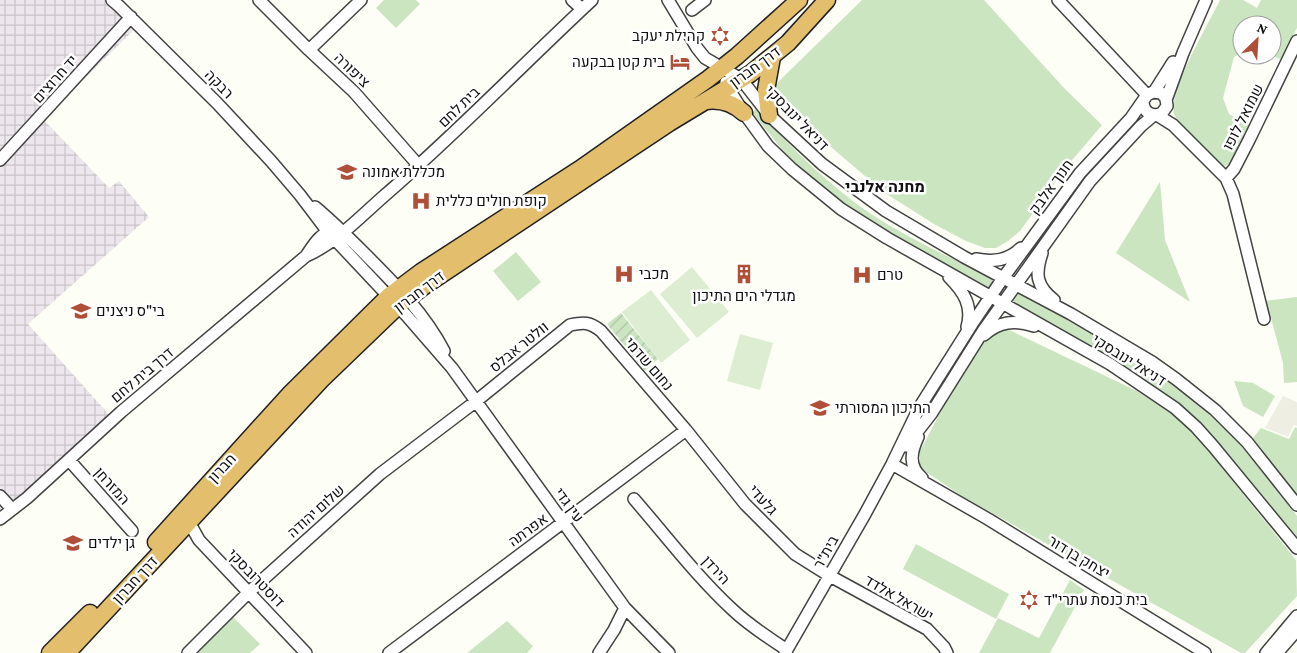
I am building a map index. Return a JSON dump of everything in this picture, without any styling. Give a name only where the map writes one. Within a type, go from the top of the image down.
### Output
[{"type":"highway","name":"דרך חברון","points":[[67,653],[421,272],[580,169],[723,68],[799,0]]},
{"type":"highway","name":"דרך חברון","points":[[398,297],[668,123],[734,84],[772,57],[800,31],[827,0]]},
{"type":"highway","points":[[770,115],[766,90],[772,57]]},
{"type":"highway","points":[[706,101],[726,102],[744,113]]},
{"type":"highway","name":"חברון","points":[[50,653],[105,597],[301,383],[398,297]]},
{"type":"street","name":"רבקה","points":[[112,0],[216,103],[335,234],[398,297]]},
{"type":"street","name":"ציפורה","points":[[260,0],[354,92],[419,166]]},
{"type":"street","points":[[309,50],[361,0]]},
{"type":"street","points":[[572,0],[582,10]]},
{"type":"street","name":"בית לחם","points":[[335,234],[361,217],[419,166],[592,0]]},
{"type":"street","name":"דניאל ינובסקי","points":[[668,0],[705,58],[723,68],[734,84],[770,115],[800,146],[846,184],[886,211],[964,257],[1071,314],[1152,362],[1215,410],[1247,442],[1297,505]]},
{"type":"street","points":[[692,10],[704,0]]},
{"type":"street","points":[[1058,0],[1148,96],[1163,94],[1161,110]]},
{"type":"street","name":"חנוך אלבק","points":[[1002,304],[1095,174],[1141,126],[1161,110],[1206,0]]},
{"type":"street","name":"יד חרוצים","points":[[0,160],[131,17]]},
{"type":"street","name":"חנוך אלבק","points":[[990,297],[1080,173],[1132,118],[1193,28]]},
{"type":"street","name":"שמואל לופו","points":[[1226,178],[1234,168],[1249,140],[1297,41]]},
{"type":"street","name":"דניאל ינובסקי","points":[[734,84],[744,113],[768,146],[841,209],[1002,304],[1110,364],[1175,408],[1213,446],[1297,548]]},
{"type":"street","name":"שמואל לופו","points":[[1148,96],[1144,109],[1149,114],[1161,110],[1173,125],[1226,178],[1233,194],[1264,319]]},
{"type":"street","points":[[359,248],[357,234],[361,217]]},
{"type":"street","points":[[964,257],[989,261],[1004,260],[1019,250],[1041,227]]},
{"type":"street","name":"רבקה","points":[[335,234],[359,248],[398,297]]},
{"type":"street","name":"דרך בית לחם","points":[[0,519],[69,460],[121,412],[306,256],[318,239],[335,234]]},
{"type":"street","points":[[1048,239],[1039,261],[1038,280],[1048,296],[1071,314]]},
{"type":"street","points":[[940,268],[958,287],[967,300],[970,316],[964,336]]},
{"type":"street","name":"עין גדי","points":[[398,297],[452,368],[625,608],[669,653]]},
{"type":"street","name":"בית\"ר","points":[[786,652],[892,464],[919,408],[990,297]]},
{"type":"street","name":"בית\"ר","points":[[892,464],[925,422],[1002,304]]},
{"type":"street","name":"וולטר אבלס","points":[[475,402],[570,325],[585,322]]},
{"type":"street","name":"נחום שדמי","points":[[585,322],[592,324],[601,331],[686,430]]},
{"type":"street","points":[[976,342],[991,328],[1002,323],[1026,323],[1054,333]]},
{"type":"street","name":"שלום יהודה","points":[[188,653],[248,592],[380,474],[475,402]]},
{"type":"street","name":"בית\"ר","points":[[911,461],[916,440],[925,422]]},
{"type":"street","name":"אפרתה","points":[[389,653],[686,430]]},
{"type":"street","name":"גלעדי","points":[[686,430],[763,524],[795,554],[830,576]]},
{"type":"street","name":"המזרחן","points":[[69,460],[132,531]]},
{"type":"street","name":"יצחק בן דור","points":[[911,461],[920,477],[935,488]]},
{"type":"street","name":"יצחק בן דור","points":[[892,464],[935,488],[1206,653]]},
{"type":"street","points":[[0,496],[12,509]]},
{"type":"street","name":"הירדן","points":[[634,498],[698,575],[733,611],[786,652]]},
{"type":"street","name":"דוסטרובסקי","points":[[190,522],[199,540],[306,653]]},
{"type":"street","name":"ישראל אלדד","points":[[830,576],[927,629],[944,647],[947,653]]},
{"type":"street","points":[[599,653],[625,608]]},
{"type":"street","points":[[1266,653],[1297,616]]},
{"type":"street","points":[[1277,653],[1297,630]]},
{"type":"shaded area","points":[[0,0],[108,0],[138,26],[43,119],[109,188],[119,181],[149,217],[28,324],[112,418],[0,517]]},
{"type":"shaded area","points":[[1283,396],[1297,402],[1297,426],[1294,425],[1288,437],[1265,428]]},
{"type":"green space","points":[[384,0],[416,0],[420,4],[396,28],[376,8]]},
{"type":"green space","points":[[862,0],[984,0],[1065,89],[1102,125],[1068,165],[1020,231],[996,248],[985,248],[966,241],[934,224],[885,193],[798,119],[775,93],[774,90],[777,83]]},
{"type":"green space","points":[[1220,0],[1243,0],[1257,8],[1261,0],[1297,0],[1297,28],[1282,57],[1282,15],[1232,15],[1232,64],[1223,98],[1229,114],[1250,125],[1230,164],[1219,167],[1181,126],[1174,114],[1177,90],[1199,40]]},
{"type":"green space","points":[[756,109],[810,165],[855,203],[933,249],[996,280],[990,290],[928,258],[842,203],[812,179],[783,151],[752,112]]},
{"type":"green space","points":[[1160,182],[1165,240],[1190,302],[1116,253]]},
{"type":"green space","points":[[516,252],[541,282],[518,301],[493,271]]},
{"type":"green space","points":[[692,267],[729,312],[697,338],[660,294]]},
{"type":"green space","points":[[651,290],[690,340],[661,363],[622,312]]},
{"type":"green space","points":[[1017,292],[1150,366],[1201,406],[1244,449],[1297,516],[1297,539],[1212,437],[1180,404],[1126,366],[1009,302]]},
{"type":"green space","points":[[1297,297],[1297,382],[1284,383],[1283,363],[1271,318],[1264,301]]},
{"type":"green space","points":[[621,313],[658,359],[645,371],[607,324]]},
{"type":"green space","points":[[1005,328],[1137,391],[1172,414],[1199,439],[1296,560],[1297,596],[1245,653],[1241,653],[962,496],[920,468],[920,451],[948,398],[980,345]]},
{"type":"green space","points":[[740,334],[773,343],[760,390],[727,381]]},
{"type":"green space","points":[[1234,381],[1253,383],[1275,396],[1263,417],[1243,406]]},
{"type":"green space","points":[[1295,427],[1297,428],[1297,495],[1252,439],[1261,428],[1289,439]]},
{"type":"green space","points":[[916,544],[1009,594],[996,619],[903,569]]},
{"type":"green space","points":[[1070,580],[1084,590],[1050,653],[979,653],[998,618],[1039,638]]},
{"type":"green space","points":[[233,617],[260,644],[250,653],[197,653]]},
{"type":"green space","points":[[507,621],[533,646],[527,653],[467,653]]},
{"type":"place","name":"קהילת יעקב","points":[[720,36]]},
{"type":"place","name":"בית קטן בבקעה","points":[[680,62]]},
{"type":"place","name":"מכללת אמונה","points":[[347,172]]},
{"type":"place","name":"קופת חולים כללית","points":[[421,201]]},
{"type":"place","name":"מכבי","points":[[624,274]]},
{"type":"place","name":"מגדלי הים התיכון","points":[[744,274]]},
{"type":"place","name":"טרם","points":[[862,275]]},
{"type":"place","name":"בי\"ס ניצנים","points":[[81,311]]},
{"type":"place","name":"התיכון המסורתי","points":[[820,408]]},
{"type":"place","name":"גן ילדים","points":[[73,543]]},
{"type":"place","name":"בית כנסת עתרי\"ד","points":[[1029,600]]},
{"type":"district","name":"מחנה אלנבי","points":[[885,186]]}]
